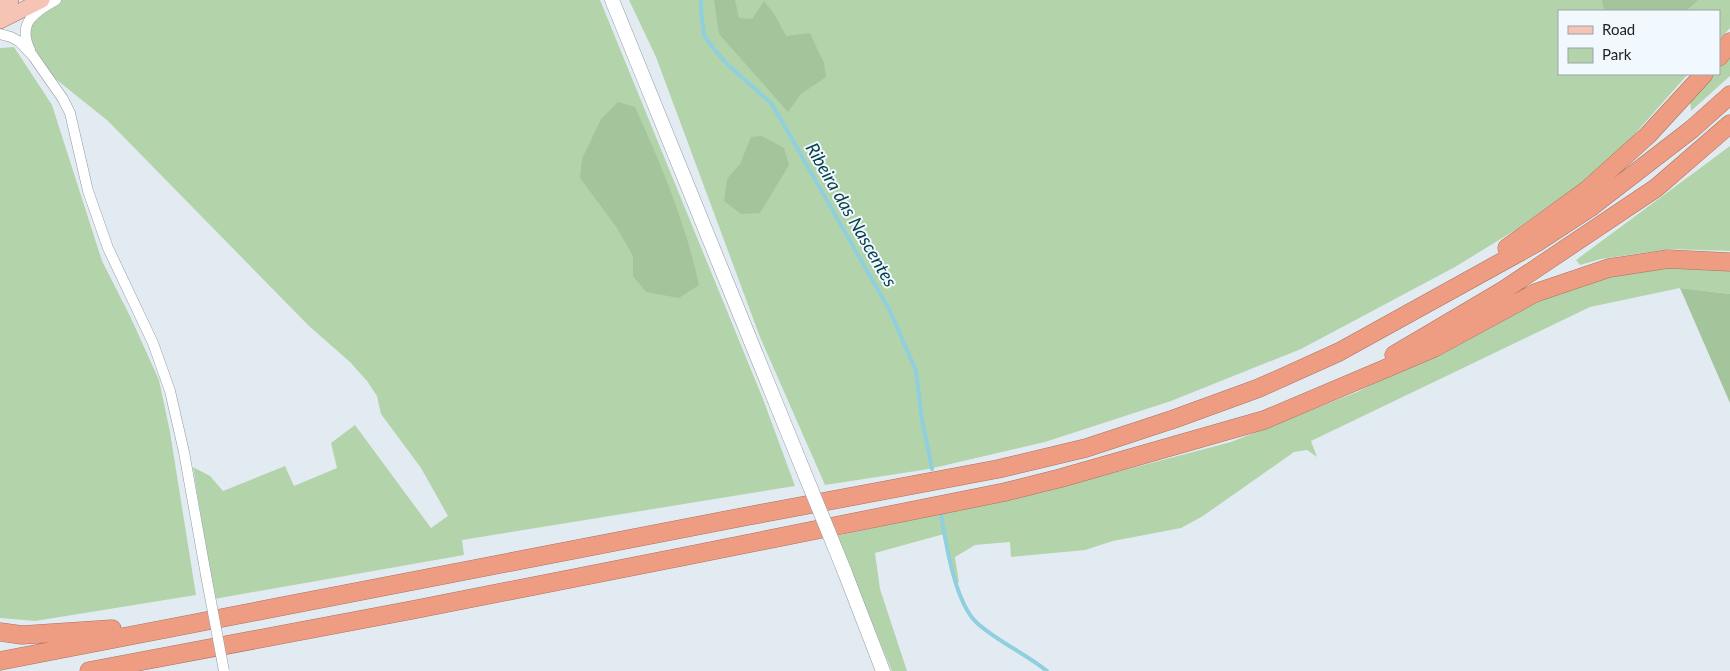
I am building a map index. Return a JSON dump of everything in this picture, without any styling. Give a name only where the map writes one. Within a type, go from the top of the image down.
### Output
[{"type":"highway","points":[[1720,56],[1730,42]]},
{"type":"highway","points":[[1444,294],[1587,190],[1648,135],[1703,75]]},
{"type":"highway","points":[[0,662],[998,469],[1086,448],[1174,419],[1258,388],[1339,352],[1536,243],[1591,207],[1692,128],[1730,95]]},
{"type":"highway","points":[[1338,388],[1504,290],[1656,188],[1730,124]]},
{"type":"highway","points":[[89,671],[460,601],[1005,492],[1061,478],[1264,420],[1434,348],[1535,293],[1609,268],[1668,259],[1730,262]]},
{"type":"highway","points":[[0,632],[22,635],[193,624]]},
{"type":"main road","points":[[0,5],[11,0]]},
{"type":"main road","points":[[0,21],[42,0]]},
{"type":"main road","points":[[612,0],[844,570],[882,671]]},
{"type":"street","points":[[33,56],[27,44],[25,31],[27,24],[35,12],[56,0]]},
{"type":"street","points":[[0,34],[20,42],[33,56],[63,99],[70,113],[88,191],[102,232],[153,344],[170,391],[184,452],[224,671]]},
{"type":"green space","points":[[62,0],[600,0],[763,399],[795,486],[462,540],[464,555],[214,599],[193,467],[210,476],[223,491],[285,466],[294,486],[337,468],[331,443],[355,425],[431,528],[448,516],[421,468],[381,414],[377,396],[350,362],[309,326],[108,121],[52,76],[34,55],[29,39],[32,20]]},
{"type":"green space","points":[[629,0],[1730,0],[1730,28],[1720,39],[1720,10],[1558,10],[1558,75],[1687,75],[1610,162],[1517,229],[1455,267],[1301,349],[1171,401],[1045,442],[929,469],[825,485],[760,337],[656,57]]},
{"type":"green space","points":[[714,0],[735,0],[739,18],[752,19],[764,1],[775,15],[786,36],[810,33],[824,63],[826,77],[801,94],[788,112],[719,34]]},
{"type":"green space","points":[[1602,0],[1698,0],[1687,10],[1604,10]]},
{"type":"green space","points":[[14,47],[52,105],[102,261],[159,380],[170,432],[196,595],[35,621],[0,618],[0,48]]},
{"type":"green space","points":[[1730,53],[1730,76],[1691,111],[1690,99],[1711,75],[1720,75],[1720,65]]},
{"type":"green space","points":[[618,102],[635,107],[663,172],[687,239],[699,285],[679,298],[646,292],[633,276],[633,256],[617,228],[580,178],[582,159],[601,119]]},
{"type":"green space","points":[[762,136],[784,148],[789,165],[760,213],[741,214],[724,201],[727,179],[740,164],[751,137]]},
{"type":"green space","points":[[1730,146],[1730,251],[1670,249],[1601,259],[1580,265],[1576,260]]},
{"type":"green space","points":[[1669,264],[1730,270],[1730,294],[1680,288],[1590,307],[1311,441],[1317,457],[1307,450],[1294,452],[1203,516],[1181,528],[1113,541],[1085,550],[1011,557],[1010,542],[975,545],[955,557],[959,583],[956,581],[944,534],[875,553],[880,589],[907,671],[892,671],[836,536],[1041,492],[1231,442],[1357,392],[1488,326],[1534,299],[1607,274]]},
{"type":"green space","points":[[1680,288],[1730,294],[1730,403]]},
{"type":"waterway","name":"Ribeira das Nascentes","points":[[701,0],[704,35],[727,64],[772,104],[890,311],[916,371],[922,420],[932,469]]},
{"type":"waterway","name":"Ribeira das Nascentes","points":[[941,514],[957,588],[969,614],[985,630],[1047,671]]}]
